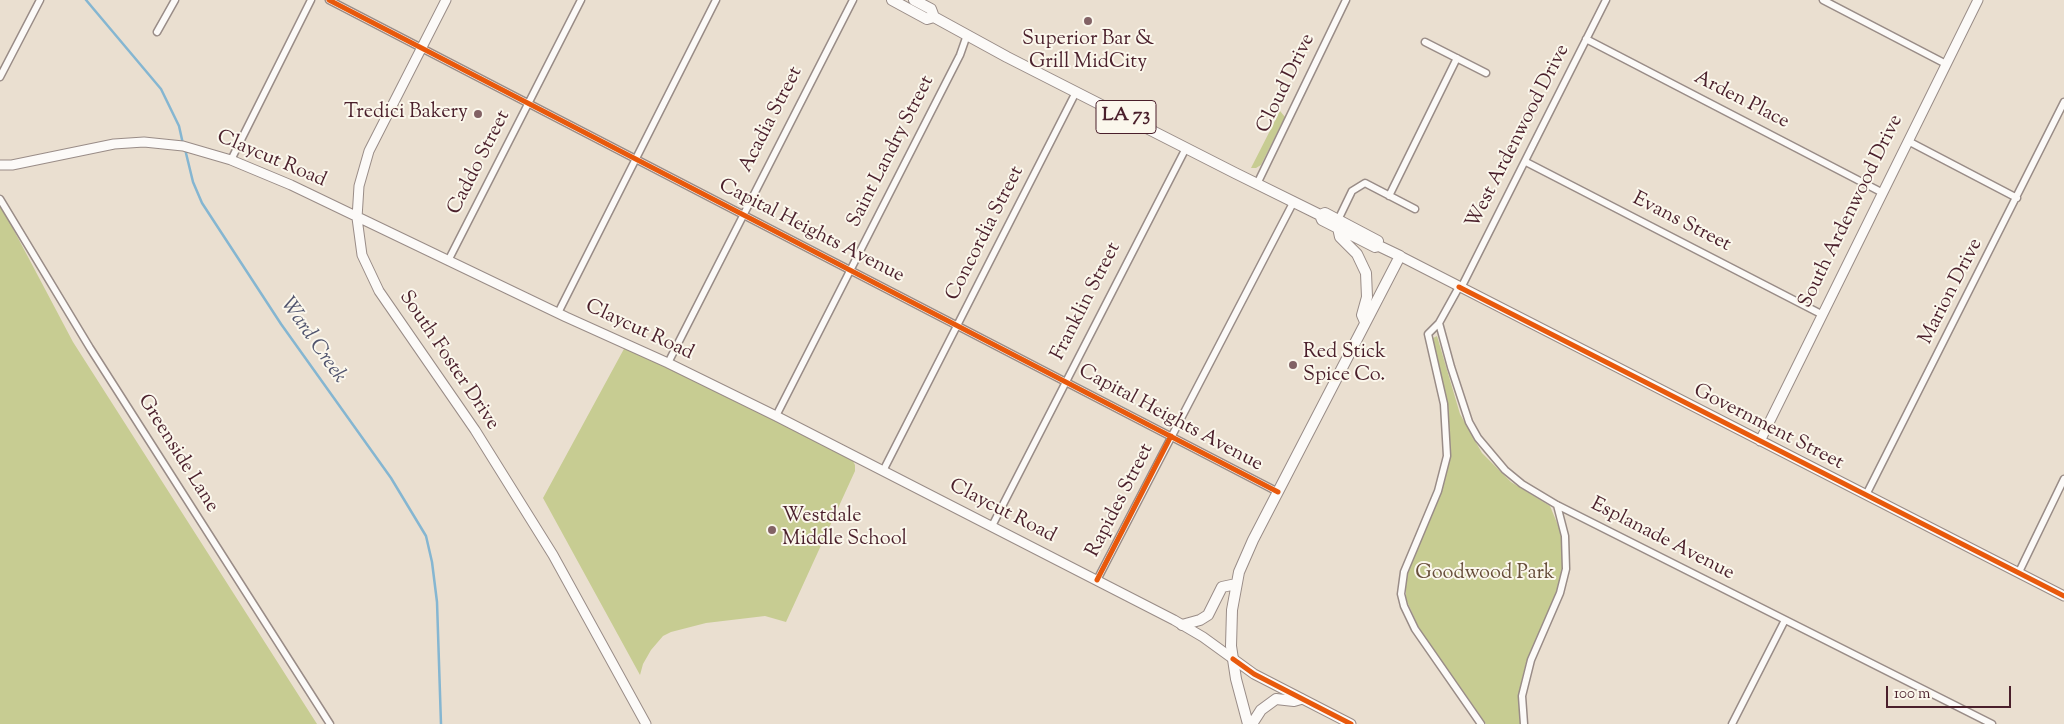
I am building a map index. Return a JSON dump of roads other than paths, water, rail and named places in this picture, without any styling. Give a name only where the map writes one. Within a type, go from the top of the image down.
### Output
[{"type":"main road","name":"Government Street","points":[[892,0],[927,18],[934,17],[1076,92],[1320,214],[1326,213],[1338,224],[1375,246],[1400,256]]},
{"type":"main road","name":"Government Street","points":[[914,0],[931,9],[934,17]]},
{"type":"main road","points":[[1338,224],[1340,237],[1357,254],[1366,273],[1367,297],[1362,315],[1366,322]]},
{"type":"main road","points":[[1248,724],[1233,660],[1230,622],[1236,584],[1247,551],[1400,256]]},
{"type":"main road","points":[[1182,625],[1200,620],[1208,615],[1222,587],[1236,584]]},
{"type":"main road","points":[[1252,724],[1261,710],[1276,699],[1294,701],[1302,699]]},
{"type":"street","points":[[0,77],[40,0]]},
{"type":"street","points":[[157,32],[175,0]]},
{"type":"street","points":[[230,160],[311,0]]},
{"type":"street","name":"Capital Heights Avenue","points":[[329,0],[1278,492]]},
{"type":"street","name":"South Foster Drive","points":[[446,0],[369,151],[359,186],[357,218],[362,255],[380,291],[475,430],[553,555],[646,724]]},
{"type":"street","name":"Caddo Street","points":[[448,261],[581,0]]},
{"type":"street","points":[[558,313],[716,0]]},
{"type":"street","name":"Acadia Street","points":[[668,363],[853,0]]},
{"type":"street","name":"Cloud Drive","points":[[1258,182],[1346,0]]},
{"type":"street","name":"West Ardenwood Drive","points":[[1460,287],[1526,162],[1606,0]]},
{"type":"street","points":[[1823,0],[1946,64]]},
{"type":"street","name":"South Ardenwood Drive","points":[[1760,441],[1881,192],[1978,0]]},
{"type":"street","name":"Saint Landry Street","points":[[776,416],[960,54],[967,35]]},
{"type":"street","name":"Arden Place","points":[[1586,39],[1881,192]]},
{"type":"street","points":[[1425,42],[1486,74]]},
{"type":"street","points":[[1389,196],[1456,58]]},
{"type":"street","name":"Concordia Street","points":[[883,470],[1076,92]]},
{"type":"street","name":"Marion Drive","points":[[1866,495],[2064,102]]},
{"type":"street","points":[[1908,140],[2017,198]]},
{"type":"street","name":"Claycut Road","points":[[0,165],[12,165],[114,144],[165,143],[203,150],[291,185],[558,313],[668,363],[883,470],[1182,625],[1254,674],[1351,724]]},
{"type":"street","name":"Franklin Street","points":[[992,526],[1186,148]]},
{"type":"street","name":"Evans Street","points":[[1526,162],[1821,314]]},
{"type":"street","points":[[1338,224],[1352,191],[1365,183],[1415,210]]},
{"type":"street","name":"Greenside Lane","points":[[0,199],[90,348],[330,724]]},
{"type":"street","name":"Rapides Street","points":[[1097,580],[1294,201]]},
{"type":"street","name":"Government Street","points":[[1400,256],[2064,596]]},
{"type":"street","points":[[1460,287],[1439,323],[1428,334],[1444,404],[1447,456],[1438,491],[1404,572],[1401,594],[1404,606],[1415,629],[1482,724]]},
{"type":"street","name":"Esplanade Avenue","points":[[1439,323],[1466,413],[1478,438],[1504,470],[1522,484],[1557,505],[1992,724]]},
{"type":"street","points":[[2019,572],[2064,479]]},
{"type":"street","points":[[1524,724],[1522,696],[1531,660],[1560,593],[1566,569],[1565,536],[1557,505]]},
{"type":"street","points":[[1732,724],[1785,620]]},
{"type":"waterway","name":"Ward Creek","points":[[86,0],[161,89],[179,126],[183,144]]},
{"type":"waterway","name":"Ward Creek","points":[[185,149],[193,182],[202,203],[281,324],[391,478],[426,536],[432,562],[437,602],[441,724]]},
{"type":"place","name":"Superior Bar & Grill MidCity","points":[[1088,21]]},
{"type":"place","name":"Tredici Bakery","points":[[478,114]]},
{"type":"place","name":"Red Stick Spice Co.","points":[[1293,365]]},
{"type":"place","name":"Westdale Middle School","points":[[772,530]]},
{"type":"park label","name":"Goodwood Park","points":[[1485,575]]}]
